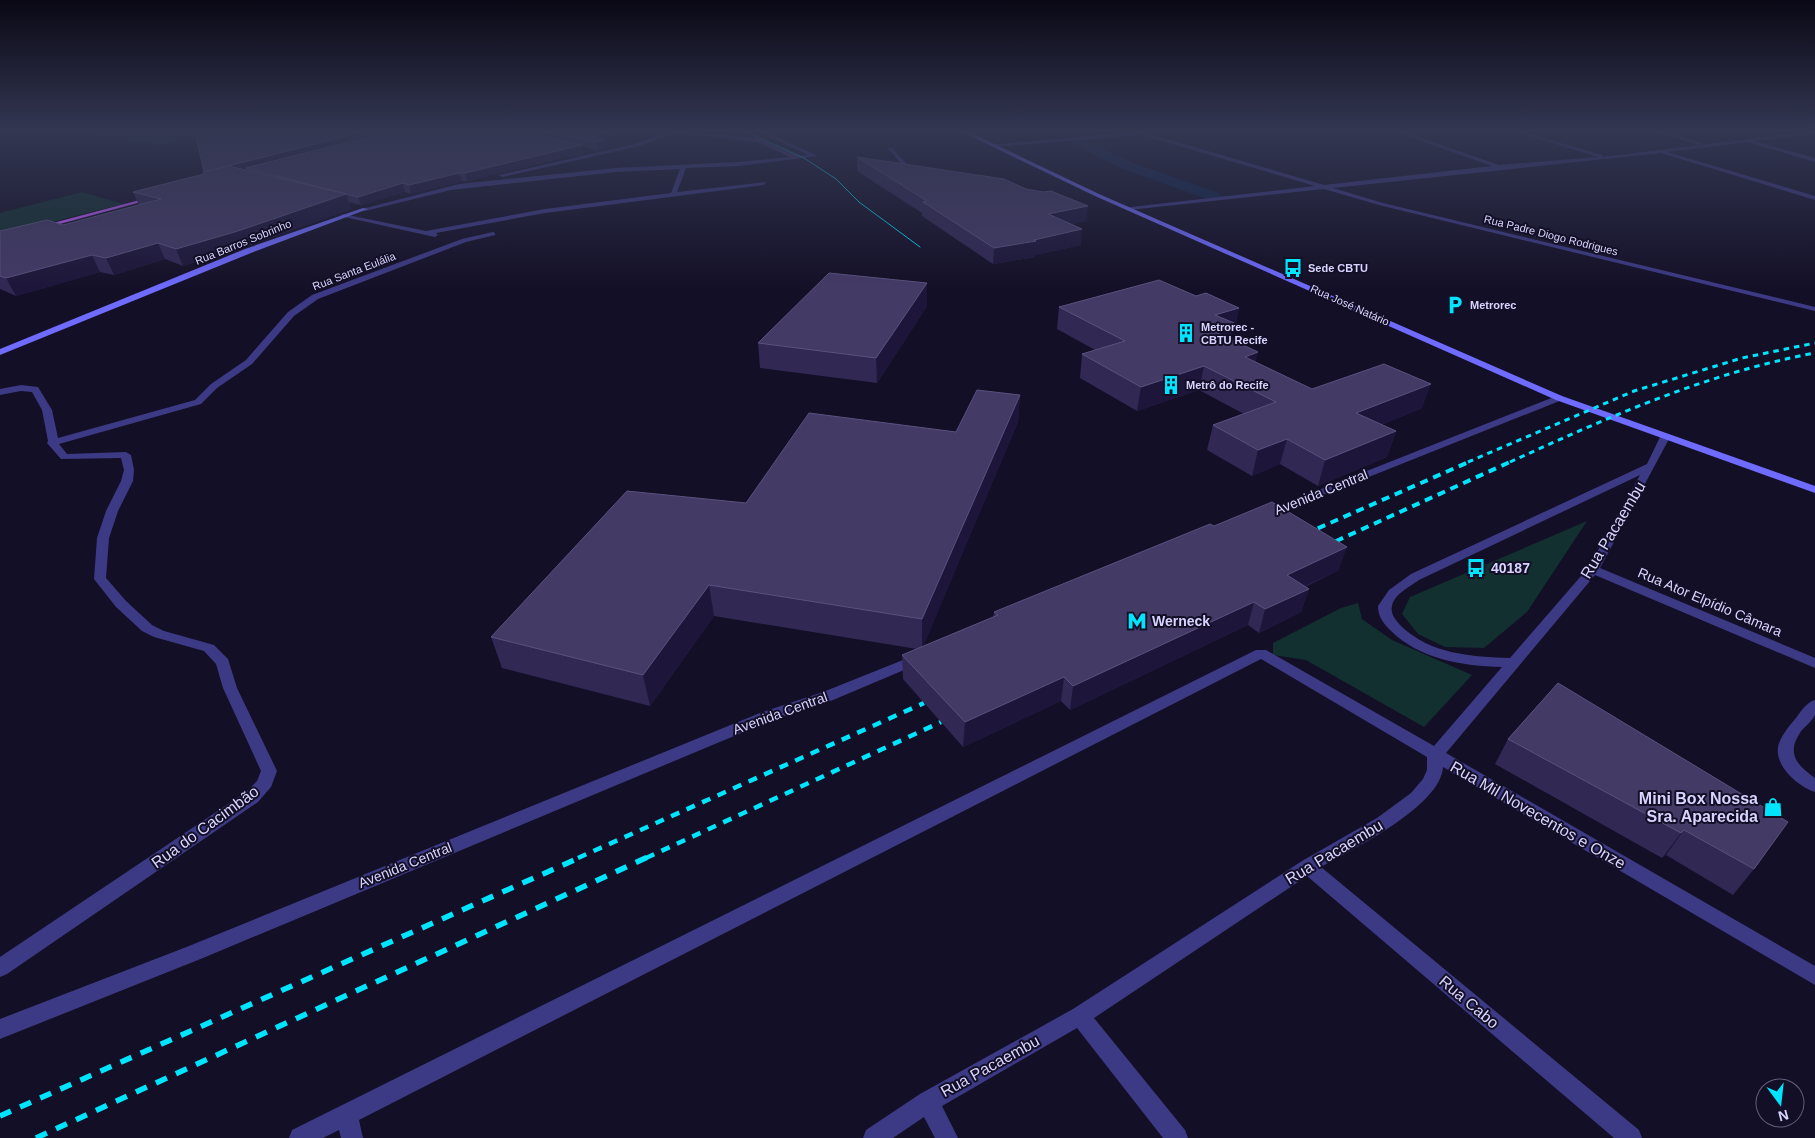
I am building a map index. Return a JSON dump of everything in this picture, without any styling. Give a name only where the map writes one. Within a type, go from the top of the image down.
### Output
[{"type":"main road","name":"Rua José Natário","points":[[1073,184],[1560,398],[1665,438],[1815,490]]},
{"type":"main road","points":[[38,228],[161,196]]},
{"type":"main road","points":[[352,206],[365,209]]},
{"type":"main road","name":"Rua Barros Sobrinho","points":[[0,352],[248,251],[365,209]]},
{"type":"street","name":"Rua Barros Sobrinho","points":[[365,209],[469,184]]},
{"type":"street","points":[[452,188],[489,184]]},
{"type":"street","points":[[673,195],[677,184]]},
{"type":"street","points":[[426,233],[510,216],[763,184]]},
{"type":"street","name":"Rua Padre Diogo Rodrigues","points":[[1313,184],[1381,204],[1815,309]]},
{"type":"street","points":[[1131,209],[1358,184]]},
{"type":"street","points":[[1768,184],[1815,198]]},
{"type":"street","points":[[343,216],[464,240]]},
{"type":"street","name":"Rua Santa Eulália","points":[[52,443],[198,402],[214,386],[249,362],[301,306],[315,297],[464,240],[493,234]]},
{"type":"street","points":[[0,392],[21,388],[35,389],[49,415],[52,443]]},
{"type":"street","name":"Avenida Central","points":[[1258,518],[1560,398]]},
{"type":"street","name":"Rua Pacaembu","points":[[874,1138],[928,1102],[1080,1016],[1308,866],[1383,823],[1417,798],[1429,783],[1435,770],[1435,755],[1593,570],[1665,438]]},
{"type":"street","name":"Rua do Cacimbão","points":[[0,968],[236,809],[257,793],[268,779],[269,771],[230,688],[223,662],[209,648],[159,634],[148,628],[121,604],[100,579],[103,538],[112,511],[127,481],[129,470],[126,455],[65,457],[60,454],[52,443]]},
{"type":"street","points":[[1512,663],[1486,663],[1456,659],[1433,651],[1410,640],[1395,629],[1386,618],[1385,607],[1392,595],[1416,577],[1651,466]]},
{"type":"street","name":"Rua Ator Elpídio Câmara","points":[[1593,570],[1815,663]]},
{"type":"street","name":"Rua Mil Novecentos e Onze","points":[[347,1115],[814,877],[1261,653],[1815,976]]},
{"type":"street","name":"Avenida Central","points":[[0,1029],[205,948],[765,717],[828,696],[927,656]]},
{"type":"street","points":[[1815,706],[1798,725],[1784,750],[1785,757],[1793,771],[1815,786]]},
{"type":"street","name":"Rua Cabo","points":[[1308,866],[1631,1138]]},
{"type":"street","points":[[1080,1016],[1177,1138]]},
{"type":"street","points":[[928,1102],[947,1138]]},
{"type":"street","points":[[300,1138],[347,1115],[352,1138]]},
{"type":"green space","points":[[82,192],[123,204],[0,235],[0,213]]},
{"type":"green space","points":[[1587,521],[1527,612],[1484,648],[1445,647],[1418,634],[1402,614],[1410,597]]},
{"type":"green space","points":[[1358,603],[1362,619],[1392,640],[1472,675],[1424,727],[1306,660],[1273,655],[1273,643],[1341,608]]},
{"type":"building","points":[[164,184],[305,184],[346,194],[238,231],[176,249],[158,243],[106,258],[92,255],[6,278],[0,276],[0,231],[47,220],[63,225],[161,199],[133,192]]},
{"type":"building","points":[[308,184],[399,184],[358,197]]},
{"type":"building","points":[[900,184],[1015,184],[1026,189],[1043,192],[1051,191],[1088,206],[1048,214],[1082,229],[1034,240],[1036,241],[994,248],[923,202],[927,201]]},
{"type":"building","points":[[829,273],[927,283],[876,358],[758,343]]},
{"type":"building","points":[[1159,280],[1196,296],[1206,293],[1239,308],[1215,315],[1234,323],[1211,330],[1258,352],[1245,357],[1312,389],[1384,364],[1431,384],[1356,413],[1396,431],[1325,460],[1287,439],[1258,450],[1213,425],[1276,402],[1204,366],[1141,387],[1082,354],[1125,341],[1059,307]]},
{"type":"building","points":[[977,390],[1020,395],[922,619],[709,585],[643,675],[491,637],[627,491],[746,503],[809,413],[956,432]]},
{"type":"building","points":[[1272,502],[1347,547],[1287,575],[1309,589],[1265,609],[1254,602],[1073,686],[1064,677],[965,722],[902,655],[998,615],[994,612],[1210,524],[1214,526]]},
{"type":"building","points":[[1558,683],[1788,822],[1754,869],[1684,830],[1681,833],[1508,739]]},
{"type":"waterway","points":[[1179,184],[1213,196]]},
{"type":"tram line","points":[[841,184],[859,202],[920,247]]},
{"type":"railway","points":[[1468,462],[1634,391],[1742,358],[1815,343]]},
{"type":"railway","points":[[1510,462],[1622,413],[1697,384],[1736,372],[1815,353]]},
{"type":"railway","points":[[1305,534],[1471,461]]},
{"type":"railway","points":[[1323,547],[1512,461]]},
{"type":"railway","points":[[578,858],[924,703]]},
{"type":"railway","points":[[646,858],[941,722]]},
{"type":"railway","points":[[0,1116],[581,857]]},
{"type":"railway","points":[[36,1138],[648,857]]},
{"type":"place","name":"Sede CBTU","points":[[1293,268]]},
{"type":"place","name":"Metrorec","points":[[1455,305]]},
{"type":"place","name":"Metrorec - CBTU Recife","points":[[1186,333]]},
{"type":"place","name":"Metrô do Recife","points":[[1171,385]]},
{"type":"place","name":"40187","points":[[1476,568]]},
{"type":"place","name":"Werneck","points":[[1137,621]]},
{"type":"place","name":"Mini Box Nossa Sra. Aparecida","points":[[1773,807]]}]
